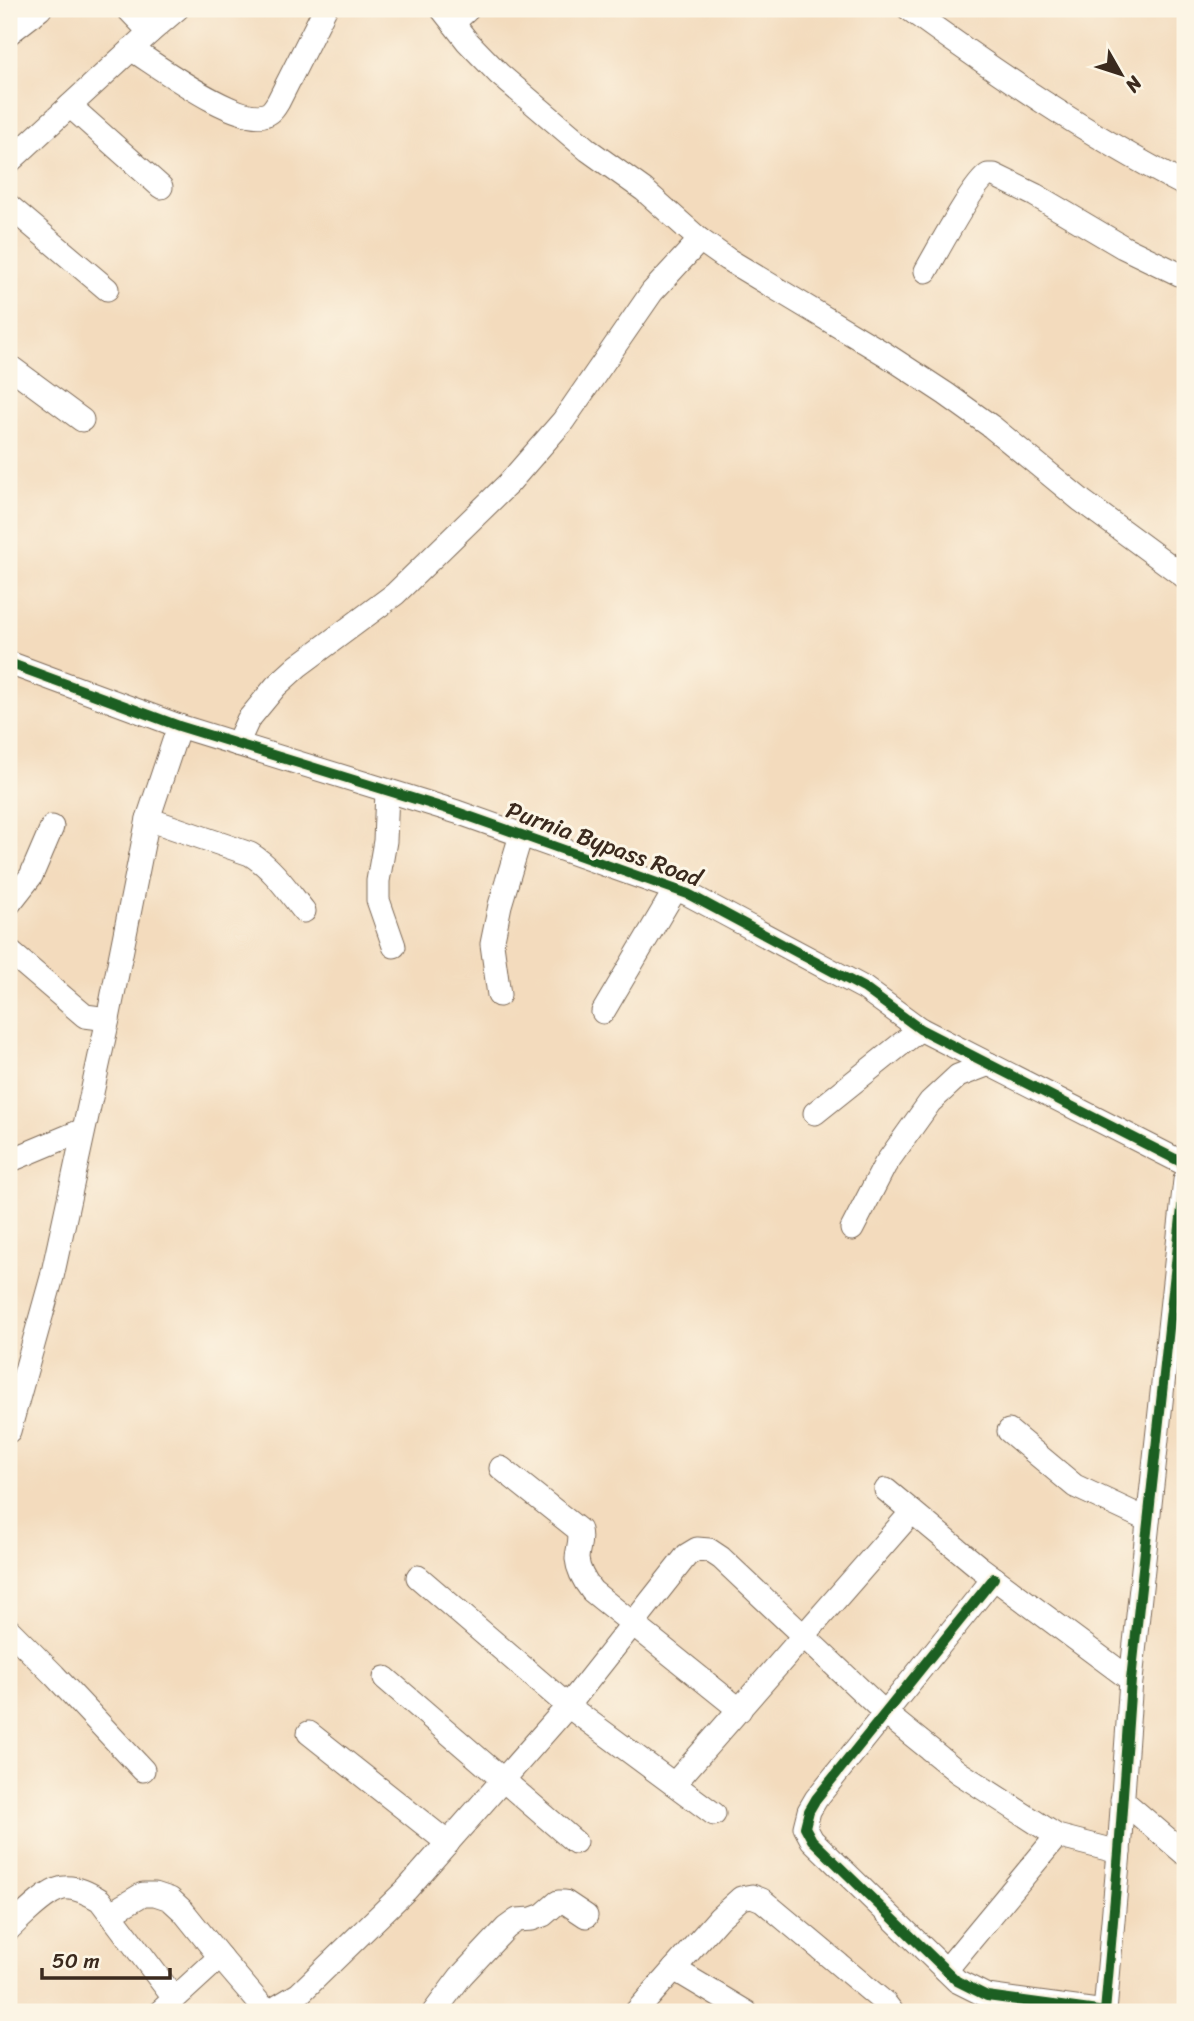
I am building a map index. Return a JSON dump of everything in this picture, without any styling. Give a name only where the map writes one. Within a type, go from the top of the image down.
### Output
[{"type":"street","points":[[9,33],[40,9]]},
{"type":"street","points":[[128,9],[150,32]]},
{"type":"street","points":[[9,162],[177,9]]},
{"type":"street","points":[[131,49],[227,108],[247,116],[262,116],[273,110],[278,102],[325,9]]},
{"type":"street","points":[[909,9],[1080,126],[1185,185]]},
{"type":"street","points":[[454,14],[467,41],[499,74],[589,150],[645,190],[700,240],[930,383],[992,427],[1082,501],[1185,577]]},
{"type":"street","points":[[71,106],[161,187]]},
{"type":"street","points":[[926,271],[983,180],[988,175],[994,175],[1046,201],[1124,247],[1185,277]]},
{"type":"street","points":[[9,206],[107,289]]},
{"type":"street","points":[[237,744],[248,720],[276,686],[298,666],[395,594],[509,483],[564,421],[652,292],[700,240]]},
{"type":"street","points":[[9,366],[82,420]]},
{"type":"street","name":"Purnia Bypass Road","points":[[9,663],[179,726],[457,812],[688,894],[864,988],[920,1029],[1185,1164]]},
{"type":"street","points":[[9,1429],[51,1277],[108,1019],[148,819],[179,726]]},
{"type":"street","points":[[387,791],[385,841],[378,881],[378,900],[394,946]]},
{"type":"street","points":[[148,819],[260,859],[304,911]]},
{"type":"street","points":[[9,904],[32,876],[52,827]]},
{"type":"street","points":[[499,995],[492,944],[500,905],[521,835]]},
{"type":"street","points":[[603,1012],[674,890]]},
{"type":"street","points":[[9,951],[85,1016],[108,1019]]},
{"type":"street","points":[[815,1113],[920,1029]]},
{"type":"street","points":[[852,1229],[885,1165],[930,1102],[958,1076],[989,1064]]},
{"type":"street","points":[[9,1161],[83,1130]]},
{"type":"street","points":[[994,1578],[816,1799],[805,1826],[812,1840],[957,1980],[987,1996],[1105,2012],[1131,1680],[1185,1180]]},
{"type":"street","points":[[1009,1431],[1075,1486],[1148,1520]]},
{"type":"street","points":[[501,1468],[579,1530],[581,1540],[577,1558],[584,1581],[592,1591],[740,1710]]},
{"type":"street","points":[[886,1490],[994,1578],[1131,1680]]},
{"type":"street","points":[[674,1784],[912,1512]]},
{"type":"street","points":[[111,1913],[143,1894],[155,1894],[170,1899],[268,2012],[299,1994],[407,1889],[568,1706],[687,1555],[697,1549],[709,1550],[721,1558],[885,1713],[958,1772],[1057,1836],[1119,1852]]},
{"type":"street","points":[[418,1577],[568,1706],[714,1814]]},
{"type":"street","points":[[9,1630],[144,1770]]},
{"type":"street","points":[[385,1678],[575,1842]]},
{"type":"street","points":[[309,1732],[448,1843]]},
{"type":"street","points":[[1122,1800],[1185,1854]]},
{"type":"street","points":[[946,1970],[1057,1836]]},
{"type":"street","points":[[9,1929],[40,1901],[63,1888],[89,1893],[100,1900],[111,1913],[167,2005],[220,1957]]},
{"type":"street","points":[[636,2012],[719,1918],[741,1898],[752,1896],[762,1900],[885,2003],[892,2012]]},
{"type":"street","points":[[434,2012],[461,1976],[506,1928],[517,1920],[537,1919],[558,1902],[565,1902],[586,1916]]},
{"type":"street","points":[[674,1969],[746,2012]]},
{"type":"cycle path","points":[[9,663],[179,726],[457,812],[688,894],[864,988],[920,1029],[1185,1164]]},
{"type":"cycle path","points":[[994,1578],[816,1799],[809,1811],[805,1827],[812,1840],[957,1981],[987,1996],[1105,2012],[1131,1680],[1185,1180]]}]
